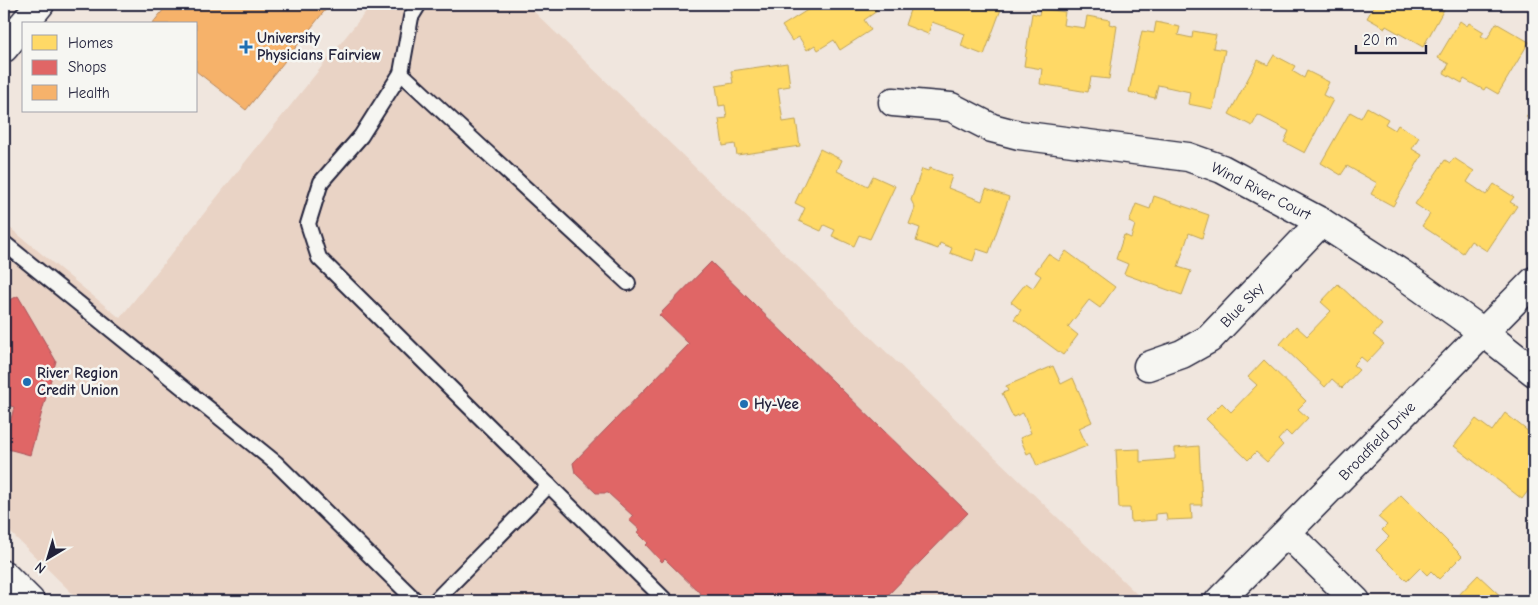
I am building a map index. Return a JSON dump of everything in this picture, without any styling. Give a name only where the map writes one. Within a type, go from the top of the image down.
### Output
[{"type":"street","points":[[25,22],[40,4]]},
{"type":"street","points":[[4,48],[22,26]]},
{"type":"street","name":"Wind River Court","points":[[893,102],[951,107],[992,128],[1019,135],[1188,157],[1222,169],[1322,222],[1402,274],[1483,332],[1534,372]]},
{"type":"street","name":"Blue Sky","points":[[1148,366],[1182,354],[1209,339],[1322,222]]},
{"type":"street","name":"Broadfield Drive","points":[[1219,601],[1534,281]]},
{"type":"street","points":[[1287,533],[1356,601]]},
{"type":"street","points":[[4,575],[30,601]]},
{"type":"lane","points":[[419,4],[411,17],[401,72],[361,136],[321,182],[308,224],[319,258],[666,601]]},
{"type":"lane","points":[[401,72],[628,283]]},
{"type":"lane","points":[[4,243],[276,463],[416,601]]},
{"type":"lane","points":[[435,601],[549,485]]},
{"type":"shaded area","points":[[372,4],[526,4],[1144,601],[80,601],[4,526],[4,223],[120,318]]},
{"type":"building: Homes","points":[[817,4],[877,4],[874,6],[877,11],[864,20],[871,30],[840,50],[834,40],[818,50],[815,45],[807,50],[799,37],[792,41],[782,26]]},
{"type":"building: Homes","points":[[912,4],[1003,4],[984,55],[961,46],[965,34],[932,22],[928,34],[905,25]]},
{"type":"building: Homes","points":[[1370,4],[1447,4],[1423,47],[1386,26],[1385,28],[1367,18],[1374,6]]},
{"type":"building: Homes","points":[[1040,8],[1065,12],[1063,25],[1085,28],[1087,16],[1110,20],[1109,24],[1117,26],[1109,79],[1091,77],[1088,92],[1040,84],[1042,69],[1024,66],[1032,13],[1039,15]]},
{"type":"building: Homes","points":[[1460,21],[1467,26],[1469,23],[1484,32],[1481,36],[1487,39],[1496,23],[1529,42],[1498,94],[1486,87],[1484,90],[1464,79],[1462,83],[1444,73],[1449,64],[1438,58]]},
{"type":"building: Homes","points":[[1156,22],[1180,27],[1178,35],[1192,38],[1193,31],[1216,35],[1213,48],[1225,50],[1213,109],[1188,104],[1190,92],[1158,85],[1155,98],[1129,92],[1142,31],[1154,33]]},
{"type":"building: Homes","points":[[1274,55],[1295,66],[1292,71],[1304,78],[1307,71],[1329,82],[1323,95],[1333,100],[1305,153],[1284,142],[1289,131],[1258,115],[1252,126],[1229,114],[1258,60],[1268,65]]},
{"type":"building: Homes","points":[[787,63],[790,86],[778,88],[783,122],[796,120],[800,146],[737,155],[735,144],[723,146],[719,119],[727,118],[725,105],[719,106],[716,86],[733,83],[731,71]]},
{"type":"building: Homes","points":[[1534,97],[1534,110],[1528,101]]},
{"type":"building: Homes","points":[[1367,107],[1388,119],[1385,124],[1395,130],[1398,125],[1419,137],[1412,149],[1422,155],[1393,206],[1371,194],[1377,183],[1347,166],[1341,175],[1321,163],[1350,112],[1361,118]]},
{"type":"building: Homes","points":[[1534,111],[1534,128],[1526,116]]},
{"type":"building: Homes","points":[[820,149],[842,160],[837,171],[868,186],[873,176],[895,186],[870,239],[859,235],[854,246],[832,236],[835,230],[824,225],[821,231],[799,221],[805,208],[795,203]]},
{"type":"building: Homes","points":[[1454,158],[1474,171],[1467,182],[1486,195],[1494,184],[1514,197],[1510,202],[1517,206],[1487,251],[1471,241],[1463,253],[1422,226],[1430,214],[1415,204],[1445,160],[1450,163]]},
{"type":"building: Homes","points":[[930,168],[952,176],[948,188],[982,201],[986,189],[1009,197],[989,253],[977,249],[973,261],[950,253],[952,248],[940,243],[938,249],[916,241],[920,228],[909,224],[915,208],[911,200],[922,169],[928,171]]},
{"type":"building: Homes","points":[[1154,196],[1209,215],[1202,238],[1189,233],[1178,267],[1191,271],[1182,295],[1124,274],[1128,264],[1116,259],[1124,235],[1131,238],[1135,225],[1129,222],[1136,204],[1150,209]]},
{"type":"building: Homes","points":[[1066,251],[1115,287],[1100,308],[1089,300],[1068,327],[1078,335],[1063,355],[1014,319],[1021,310],[1011,302],[1026,283],[1033,288],[1041,276],[1035,272],[1048,254],[1059,261]]},
{"type":"building: Homes","points":[[1338,284],[1382,325],[1373,335],[1384,344],[1367,362],[1361,357],[1353,365],[1359,370],[1342,388],[1332,379],[1325,387],[1280,344],[1296,326],[1307,336],[1331,311],[1321,302]]},
{"type":"building: Homes","points":[[1264,360],[1306,401],[1298,409],[1308,418],[1291,436],[1286,431],[1278,440],[1283,445],[1267,462],[1256,452],[1248,460],[1206,419],[1222,403],[1231,412],[1257,385],[1248,377]]},
{"type":"building: Homes","points":[[1053,366],[1061,384],[1073,378],[1092,422],[1079,428],[1087,446],[1037,466],[1031,452],[1027,454],[1020,438],[1031,433],[1023,413],[1013,417],[1002,393],[1008,391],[1006,386]]},
{"type":"building: Homes","points":[[1505,413],[1534,436],[1534,449],[1527,458],[1534,464],[1534,483],[1522,499],[1454,446],[1476,419],[1492,431]]},
{"type":"building: Homes","points":[[1199,446],[1202,505],[1191,505],[1192,519],[1167,520],[1166,513],[1156,514],[1156,520],[1131,522],[1130,508],[1119,508],[1116,450],[1140,449],[1140,462],[1175,459],[1175,448]]},
{"type":"building: Homes","points":[[1401,495],[1462,556],[1439,579],[1431,571],[1427,575],[1420,568],[1407,581],[1376,550],[1389,537],[1382,530],[1387,525],[1378,517]]},
{"type":"building: Homes","points":[[1478,575],[1506,601],[1453,601]]},
{"type":"building: Shops","name":"Hy-Vee","points":[[711,262],[968,513],[882,601],[708,601],[665,559],[662,562],[646,545],[648,543],[637,532],[640,530],[629,520],[633,516],[608,493],[596,493],[575,473],[573,463],[689,344],[659,315]]},
{"type":"building: Shops","name":"River Region Credit Union","points":[[18,296],[56,361],[30,455],[4,448],[14,407],[4,404],[4,303]]},
{"type":"building: Health","name":"University Physicians Fairview","points":[[168,4],[330,4],[246,110],[198,73],[198,22],[154,22]]},
{"type":"place","name":"University Physicians Fairview","points":[[246,47]]},
{"type":"place","name":"River Region Credit Union","points":[[27,382]]},
{"type":"place","name":"Hy-Vee","points":[[744,404]]}]
